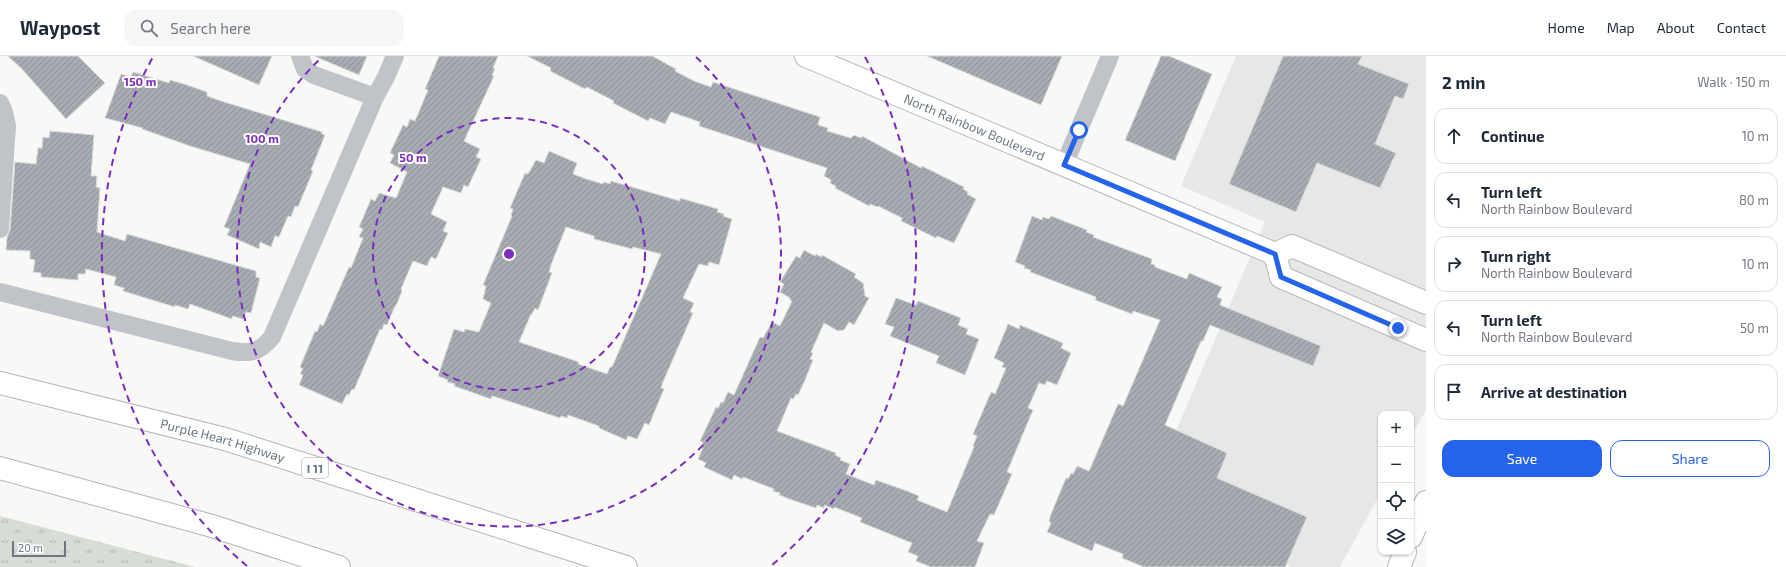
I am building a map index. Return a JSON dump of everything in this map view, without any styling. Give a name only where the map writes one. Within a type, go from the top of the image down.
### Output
[{"type":"main road","name":"North Rainbow Boulevard","points":[[806,56],[833,61],[1064,165],[1275,254]]},
{"type":"main road","points":[[1426,302],[1292,246],[1275,254],[1281,277],[1426,340]]},
{"type":"main road","name":"Purple Heart Highway","points":[[0,383],[225,439],[626,567]]},
{"type":"main road","points":[[0,468],[212,526],[339,567]]},
{"type":"main road","points":[[1414,530],[1426,502]]},
{"type":"main road","points":[[1399,567],[1404,555]]},
{"type":"street","points":[[300,56],[305,69],[314,75],[374,97]]},
{"type":"street","points":[[0,292],[232,351],[245,353],[257,350],[266,344],[272,336],[374,97],[386,77],[395,56]]},
{"type":"street","points":[[1064,165],[1110,56]]},
{"type":"street","points":[[0,103],[4,112],[7,126],[0,228]]},
{"type":"shaded area","points":[[1236,56],[1426,56],[1426,410],[1414,432],[1414,411],[1378,411],[1378,497],[1340,567],[1291,567],[1145,504],[1265,222],[1181,186]]},
{"type":"green space","points":[[0,516],[195,567],[0,567]]},
{"type":"building","points":[[8,56],[78,56],[105,83],[66,119],[22,69]]},
{"type":"building","points":[[193,56],[272,56],[259,85]]},
{"type":"building","points":[[314,56],[367,56],[359,75]]},
{"type":"building","points":[[439,56],[498,56],[493,68],[495,69],[492,75],[494,76],[464,141],[480,149],[476,157],[481,159],[468,187],[464,185],[461,193],[443,187],[431,214],[447,222],[443,231],[448,233],[436,259],[431,257],[427,266],[413,261],[387,325],[384,324],[382,330],[380,329],[354,390],[352,389],[349,395],[347,394],[342,404],[299,385],[303,375],[300,374],[303,369],[300,367],[315,331],[317,332],[320,324],[323,326],[349,267],[351,268],[363,238],[359,237],[363,229],[359,227],[371,199],[375,201],[379,193],[396,198],[407,172],[390,163],[394,155],[390,153],[403,125],[407,127],[410,119],[415,121],[428,90],[425,89]]},
{"type":"building","points":[[527,56],[652,56],[694,81],[711,87],[713,82],[820,117],[818,125],[828,128],[827,131],[851,138],[854,135],[861,138],[862,136],[921,168],[922,166],[964,187],[963,189],[968,192],[967,194],[976,199],[954,243],[937,236],[936,238],[901,221],[902,218],[878,206],[877,207],[870,204],[869,206],[835,188],[836,186],[830,183],[831,180],[824,176],[827,168],[699,126],[700,122],[671,112],[665,124],[650,118],[648,121],[613,103],[614,101],[587,87],[585,89],[550,71],[551,68]]},
{"type":"building","points":[[927,56],[1062,56],[1041,105]]},
{"type":"building","points":[[1161,56],[1169,56],[1212,74],[1175,161],[1125,140]]},
{"type":"building","points":[[1283,56],[1362,56],[1358,64],[1409,84],[1403,99],[1395,96],[1375,144],[1396,153],[1380,188],[1317,163],[1296,212],[1229,184]]},
{"type":"building","points":[[133,72],[169,83],[170,80],[184,84],[207,92],[207,96],[218,100],[322,132],[322,134],[325,135],[311,170],[313,171],[298,207],[295,206],[291,217],[288,216],[279,237],[275,236],[271,247],[260,242],[259,249],[227,235],[230,229],[224,227],[250,164],[190,146],[142,129],[143,128],[105,118],[121,74],[131,77]]},
{"type":"building","points":[[50,131],[94,135],[91,176],[97,176],[96,187],[100,188],[97,232],[125,241],[127,234],[256,271],[256,277],[260,278],[251,313],[246,312],[243,319],[232,316],[232,319],[190,304],[188,309],[175,305],[175,307],[123,291],[124,288],[114,285],[116,277],[86,269],[85,274],[78,274],[78,280],[41,277],[41,273],[33,272],[35,260],[30,259],[30,251],[6,250],[7,237],[10,230],[15,162],[36,164],[38,148],[42,148],[43,137],[49,138]]},
{"type":"building","points":[[549,151],[577,163],[573,174],[586,179],[603,184],[604,182],[610,184],[611,181],[680,201],[680,198],[718,209],[717,212],[732,219],[719,265],[709,262],[708,266],[699,264],[683,298],[694,303],[690,312],[693,313],[663,382],[661,388],[664,389],[649,425],[645,423],[637,439],[628,436],[626,440],[599,428],[599,426],[568,415],[567,418],[561,416],[560,418],[492,396],[491,399],[454,386],[455,384],[447,382],[448,380],[438,376],[454,329],[464,332],[465,329],[479,332],[491,303],[483,299],[486,286],[483,285],[512,216],[513,209],[510,208],[525,173],[528,174],[536,160],[544,163]],"holes":[[[566,227],[594,236],[594,239],[632,249],[633,247],[661,254],[612,367],[610,367],[607,374],[578,364],[579,362],[519,342],[531,314],[535,308],[538,310],[552,273],[549,272],[551,265]]]},
{"type":"building","points":[[1032,216],[1042,220],[1043,217],[1049,219],[1051,216],[1087,230],[1086,232],[1094,235],[1093,237],[1152,259],[1151,264],[1155,265],[1155,267],[1187,279],[1189,273],[1222,287],[1217,297],[1222,299],[1220,305],[1321,346],[1313,366],[1210,325],[1203,341],[1201,341],[1165,425],[1227,453],[1217,478],[1307,517],[1285,567],[1144,567],[1122,558],[1123,554],[1095,543],[1092,551],[1047,532],[1051,523],[1049,521],[1051,514],[1066,478],[1068,479],[1071,473],[1073,474],[1077,466],[1089,471],[1118,404],[1123,406],[1160,320],[1133,311],[1132,314],[1095,300],[1096,297],[1030,272],[1031,270],[1024,268],[1025,266],[1015,262]]},
{"type":"building","points":[[804,250],[815,256],[816,254],[821,257],[822,255],[856,274],[854,277],[863,283],[865,296],[869,298],[854,325],[849,322],[844,330],[838,331],[824,323],[811,352],[813,353],[810,359],[813,360],[805,380],[798,395],[796,394],[793,399],[791,398],[777,431],[836,453],[835,455],[841,458],[840,460],[850,464],[846,474],[874,485],[876,480],[907,491],[919,496],[917,500],[947,512],[974,447],[973,446],[977,436],[973,434],[991,392],[995,394],[1006,368],[1002,367],[1004,363],[994,358],[1008,324],[1019,329],[1020,325],[1063,343],[1061,348],[1071,353],[1057,385],[1047,381],[1045,385],[1039,383],[1028,408],[1033,410],[1007,472],[1012,474],[994,515],[990,514],[977,541],[984,543],[975,567],[931,567],[916,561],[918,556],[908,552],[912,543],[860,522],[862,518],[834,507],[834,509],[824,505],[824,508],[817,505],[816,508],[795,501],[779,495],[780,493],[773,491],[774,489],[743,477],[742,479],[734,475],[732,480],[704,467],[706,463],[698,459],[703,448],[701,447],[703,442],[700,441],[716,407],[718,408],[721,402],[723,403],[728,392],[734,395],[760,337],[763,338],[772,322],[780,326],[792,301],[780,292],[784,284],[780,282],[796,256],[800,258]]},
{"type":"building","points":[[896,298],[916,305],[918,301],[961,318],[958,325],[968,329],[966,334],[979,339],[965,375],[936,363],[939,356],[890,336],[894,327],[885,324]]},
{"type":"route","points":[[1079,130],[1064,165],[1275,254],[1281,277],[1398,328]]}]
